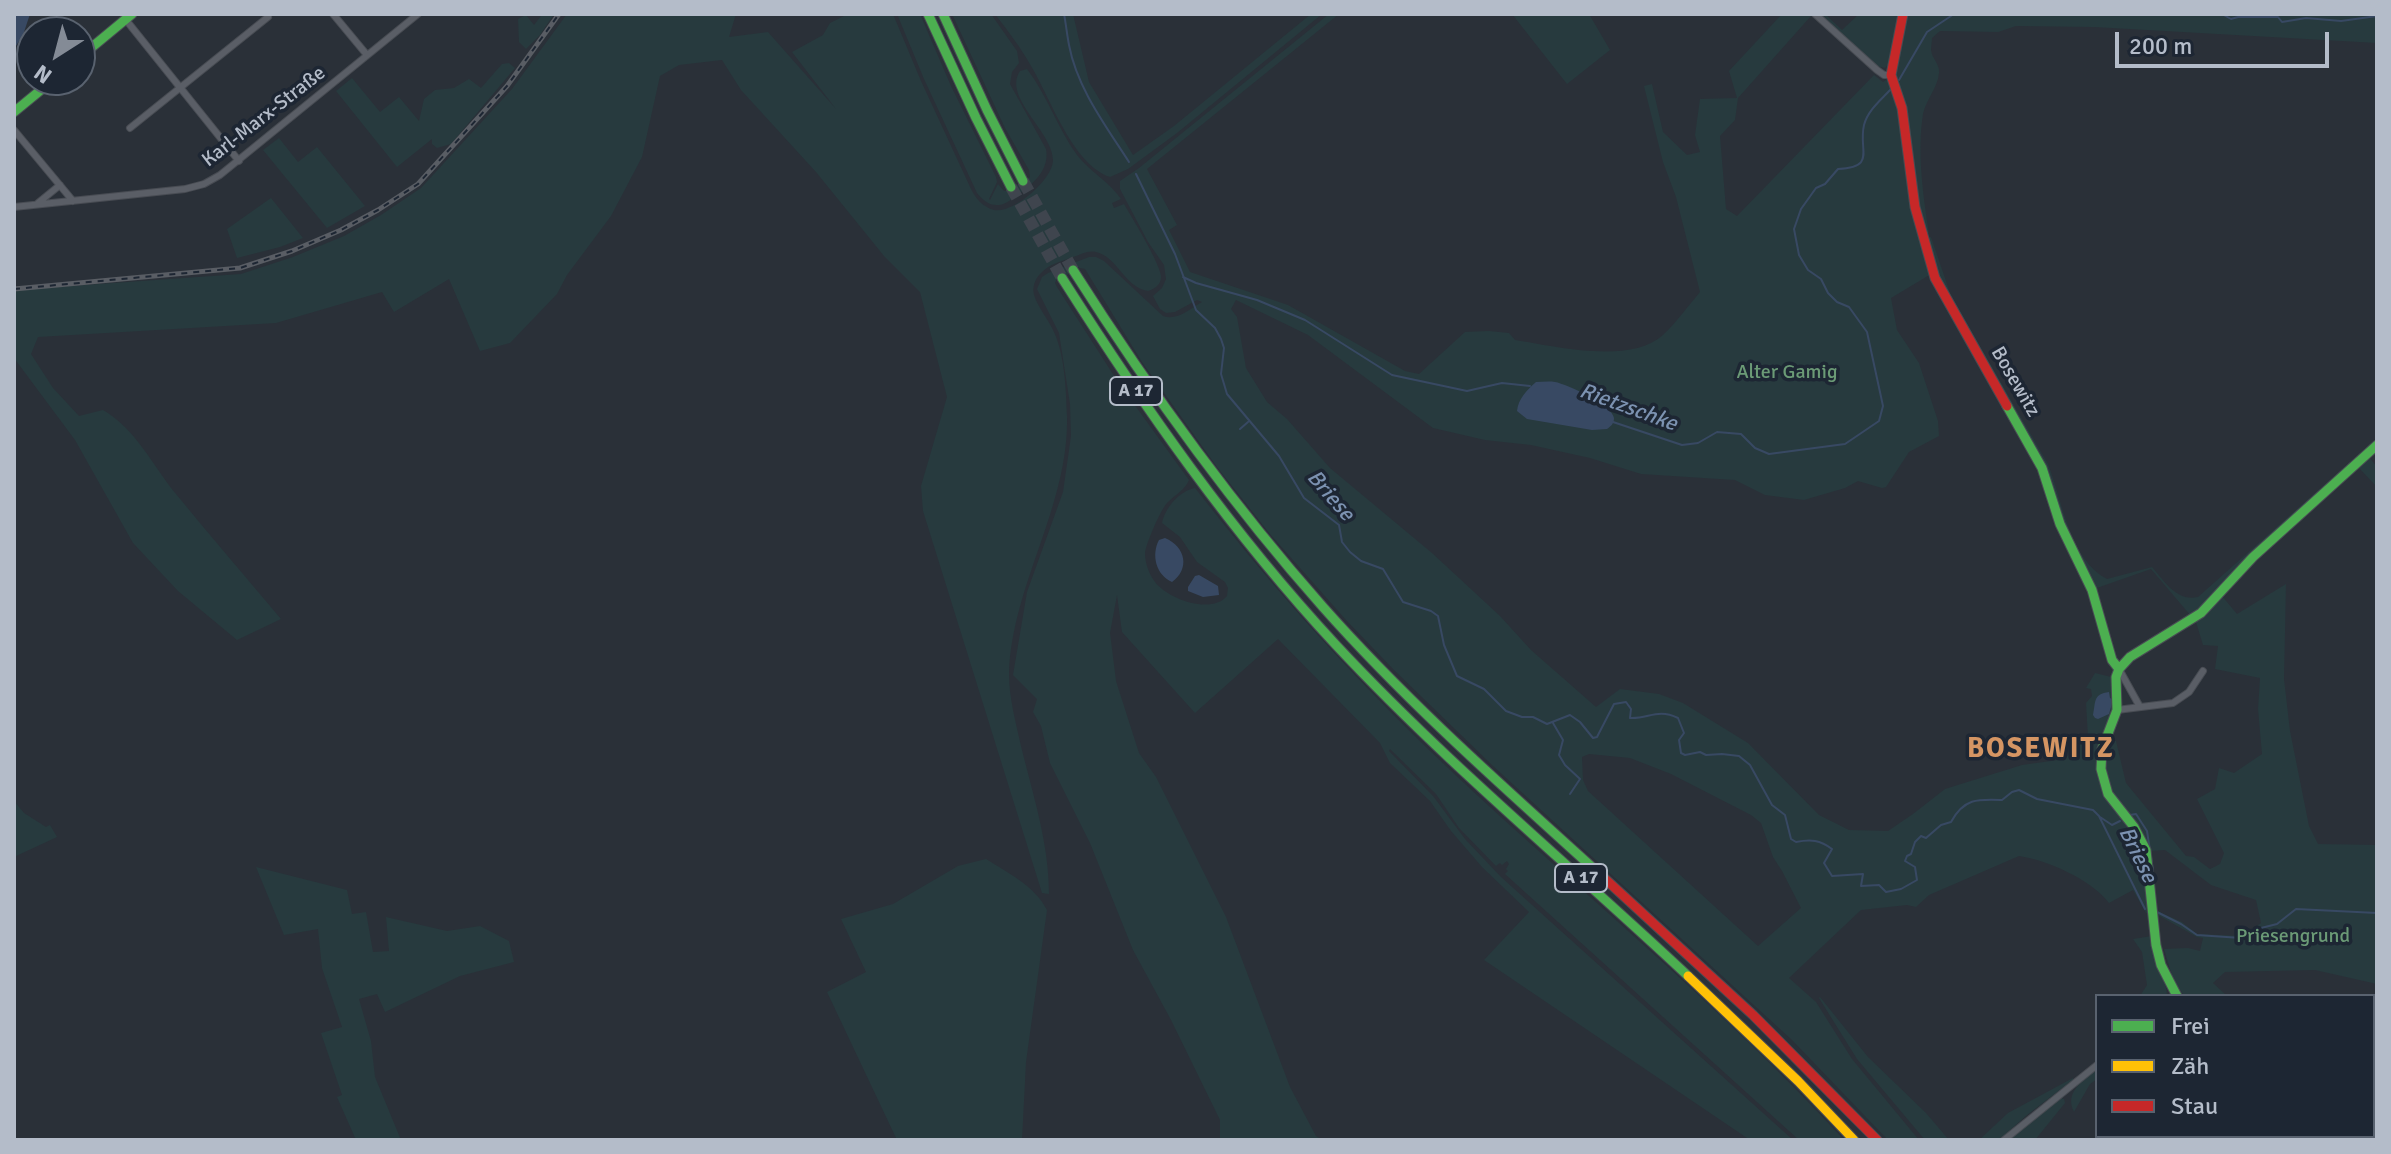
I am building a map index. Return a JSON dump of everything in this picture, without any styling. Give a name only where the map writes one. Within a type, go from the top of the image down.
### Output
[{"type":"main road","points":[[928,14],[1011,187]]},
{"type":"main road","points":[[943,14],[1023,181]]},
{"type":"main road","points":[[1891,75],[1903,14]]},
{"type":"main road","points":[[96,44],[129,17]]},
{"type":"main road","name":"Bosewitz","points":[[1891,75],[1902,108],[1915,207],[1935,278],[2042,468],[2060,524],[2092,590],[2112,660],[2119,669],[2116,677],[2117,710],[2102,749],[2101,769],[2108,794],[2134,827],[2146,850],[2156,945],[2161,965],[2175,994]]},
{"type":"main road","points":[[14,112],[34,96]]},
{"type":"main road","name":"A 17","points":[[1073,270],[1132,363],[1211,472],[1278,555],[1341,625],[1445,731],[1785,1045],[1877,1140]]},
{"type":"main road","name":"A 17","points":[[1062,278],[1122,371],[1199,480],[1308,615],[1434,744],[1685,973],[1854,1140]]},
{"type":"main road","points":[[2119,669],[2130,657],[2201,613],[2253,557],[2377,445]]},
{"type":"street","points":[[333,14],[367,55]]},
{"type":"street","name":"Karl-Marx-Straße","points":[[14,207],[185,189],[204,184],[239,161],[418,14]]},
{"type":"street","points":[[1815,14],[1877,70],[1891,75]]},
{"type":"street","points":[[129,17],[239,161]]},
{"type":"street","points":[[130,128],[268,17]]},
{"type":"street","points":[[14,130],[73,201]]},
{"type":"street","points":[[35,205],[60,185]]},
{"type":"street","name":"Bosewitz","points":[[2119,669],[2140,707]]},
{"type":"street","points":[[2117,710],[2180,700],[2203,671]]},
{"type":"street","points":[[2004,1140],[2095,1067]]},
{"type":"green space","points":[[539,14],[554,14],[526,49],[519,42],[518,19],[526,15],[534,25],[541,16]]},
{"type":"green space","points":[[567,14],[736,14],[729,37],[768,32],[836,109],[792,52],[823,35],[830,23],[848,14],[893,14],[921,81],[980,202],[994,210],[1011,207],[1039,186],[1051,169],[1053,161],[1046,138],[1018,92],[1016,81],[1020,71],[1027,69],[1077,155],[1121,199],[1112,203],[1114,208],[1124,204],[1146,242],[1161,278],[1158,285],[1148,291],[1133,284],[1104,255],[1093,252],[1048,267],[1036,280],[1033,292],[1058,341],[1063,362],[1067,416],[1065,450],[1059,482],[1012,641],[1009,674],[1015,719],[1043,838],[1049,894],[1042,893],[923,511],[921,486],[947,397],[920,292],[884,256],[816,172],[741,90],[722,60],[679,65],[660,76],[642,157],[611,216],[567,275],[557,294],[510,343],[480,351],[449,279],[394,312],[382,292],[276,323],[38,337],[31,354],[53,388],[79,416],[103,410],[125,427],[176,494],[281,619],[237,640],[178,591],[133,543],[75,440],[14,358],[14,290],[241,274],[344,236],[381,215],[421,188],[512,89]]},
{"type":"green space","points":[[897,14],[920,14],[996,177],[990,200],[998,184],[1004,191],[1011,191],[1017,185],[1026,183],[1030,177],[1029,170],[1005,128],[952,14],[991,14],[1017,51],[1019,63],[1012,72],[1010,84],[1046,149],[1047,157],[1039,176],[1008,202],[992,205],[977,193]]},
{"type":"green space","points":[[995,14],[1073,14],[1089,82],[1133,155],[1174,126],[1311,14],[1322,14],[1177,133],[1128,169],[1110,177],[1084,159],[1074,145],[1027,59]]},
{"type":"green space","name":"Alter Gamig","points":[[1329,14],[1339,14],[1147,169],[1177,225],[1169,230],[1190,272],[1288,305],[1405,371],[1419,374],[1465,332],[1509,333],[1515,340],[1570,349],[1631,349],[1649,344],[1663,335],[1700,292],[1644,86],[1652,84],[1663,132],[1687,155],[1700,152],[1695,135],[1700,99],[1737,98],[1729,71],[1782,14],[1811,16],[1738,98],[1735,120],[1720,136],[1726,209],[1737,216],[1874,75],[1883,82],[1888,79],[1899,108],[1931,274],[1891,298],[1897,330],[1919,363],[1938,421],[1939,436],[1909,452],[1886,487],[1858,481],[1804,500],[1765,495],[1735,480],[1641,474],[1590,458],[1433,428],[1308,335],[1236,300],[1231,309],[1237,317],[1246,368],[1267,402],[1287,419],[1330,468],[1432,553],[1500,616],[1531,650],[1596,707],[1620,689],[1659,694],[1683,703],[1748,743],[1819,815],[1849,830],[1888,831],[1945,789],[2022,765],[2065,759],[2077,744],[2088,737],[2086,703],[2092,696],[2091,689],[2086,688],[2095,673],[2111,677],[2114,704],[2099,748],[2098,773],[2107,797],[2132,831],[2141,850],[2147,882],[2148,913],[2133,890],[2109,903],[2092,887],[2068,872],[2019,856],[1929,895],[1916,907],[1907,905],[1861,910],[1789,978],[1816,1002],[1852,1059],[1919,1140],[1888,1140],[1792,1040],[1492,765],[1346,620],[1270,534],[1217,467],[1142,362],[1085,269],[1076,267],[1067,275],[1057,278],[1057,287],[1118,382],[1189,480],[1165,506],[1148,542],[1146,561],[1155,582],[1169,594],[1190,602],[1211,604],[1227,596],[1225,582],[1197,562],[1180,537],[1162,523],[1174,501],[1195,488],[1307,623],[1397,719],[1744,1038],[1844,1140],[1799,1140],[1505,874],[1508,871],[1507,861],[1496,866],[1459,828],[1436,794],[1390,749],[1501,877],[1793,1140],[1750,1140],[1484,960],[1529,912],[1482,867],[1430,801],[1390,763],[1380,743],[1278,639],[1195,713],[1122,632],[1117,595],[1110,633],[1116,681],[1139,753],[1156,777],[1226,917],[1290,1087],[1316,1136],[1322,1140],[1220,1140],[1220,1120],[1133,950],[1090,843],[1050,763],[1041,726],[1033,712],[1037,699],[1013,675],[1027,592],[1063,492],[1071,436],[1070,404],[1059,333],[1037,289],[1042,277],[1089,257],[1096,257],[1163,316],[1178,316],[1202,302],[1197,300],[1175,312],[1166,313],[1153,296],[1166,279],[1164,265],[1120,189],[1120,181]],"holes":[[[1589,754],[1630,758],[1671,774],[1761,823],[1773,857],[1801,908],[1758,946],[1588,791],[1583,780],[1582,757]]]},
{"type":"green space","points":[[1512,14],[1589,14],[1610,50],[1567,84]]},
{"type":"green space","points":[[1820,14],[1825,14],[1842,30],[1859,14],[1900,14],[1888,65],[1885,68],[1876,66]]},
{"type":"green space","points":[[1906,14],[2377,14],[2377,43],[2094,27],[2016,26],[1998,32],[1940,31],[1932,38],[1931,48],[1939,73],[1923,114],[1921,128],[1922,174],[1929,233],[1925,233],[1895,76]]},
{"type":"green space","points":[[509,63],[515,68],[451,144],[437,148],[432,144],[432,139],[397,167],[336,91],[352,78],[380,112],[399,97],[419,121],[424,99],[435,90],[454,88],[469,79],[481,88],[502,64]]},
{"type":"green space","points":[[279,138],[298,162],[317,147],[365,206],[327,228],[263,150]]},
{"type":"green space","points":[[271,198],[303,238],[237,258],[227,229]]},
{"type":"green space","points":[[1931,237],[1951,296],[2048,464],[2076,544],[2094,570],[2107,579],[2152,567],[2178,594],[2198,597],[2377,438],[2377,442],[2191,616],[2151,569],[2094,589],[2062,522],[2045,467],[1939,278],[1926,238]]},
{"type":"green space","points":[[2369,457],[2377,467],[2377,487],[2358,467]]},
{"type":"green space","name":"Priesengrund","points":[[2286,584],[2284,679],[2290,731],[2309,826],[2318,844],[2377,845],[2377,984],[2315,970],[2225,972],[2213,983],[2225,994],[2183,994],[2173,979],[2164,949],[2200,951],[2203,938],[2156,914],[2155,910],[2182,922],[2197,934],[2242,936],[2261,923],[2256,900],[2211,885],[2165,850],[2150,851],[2110,791],[2106,778],[2106,752],[2109,739],[2116,741],[2126,783],[2186,856],[2194,857],[2210,869],[2220,864],[2224,853],[2197,799],[2215,789],[2219,768],[2234,773],[2262,754],[2258,709],[2260,678],[2215,669],[2218,646],[2203,645],[2196,622],[2222,596],[2237,614]]},
{"type":"green space","points":[[14,801],[24,813],[46,827],[50,825],[57,837],[14,857]]},
{"type":"green space","points":[[986,859],[1028,887],[1047,910],[1026,1062],[1022,1140],[897,1140],[827,992],[866,972],[841,919],[893,904],[958,866]]},
{"type":"green space","points":[[256,867],[347,890],[352,914],[366,912],[373,952],[389,951],[386,917],[447,931],[480,926],[509,941],[514,962],[460,976],[385,1012],[377,994],[359,999],[371,1041],[375,1077],[401,1140],[356,1140],[337,1097],[342,1095],[321,1033],[342,1027],[322,968],[318,929],[284,935]]},
{"type":"green space","points":[[2152,936],[2167,994],[2141,994],[2147,985],[2142,952],[2133,939]]},
{"type":"green space","points":[[1820,997],[1868,1057],[1949,1140],[1925,1140],[1857,1059]]},
{"type":"green space","points":[[2095,1071],[2095,1080],[2074,1112],[2071,1099],[2081,1083]]},
{"type":"green space","points":[[2073,1078],[1999,1140],[1979,1140],[2008,1113]]},
{"type":"green space","points":[[2060,1098],[2065,1103],[2035,1140],[2009,1140]]},
{"type":"water","points":[[16,14],[30,14],[16,16],[14,49]]},
{"type":"water","points":[[1536,382],[1555,382],[1589,396],[1612,413],[1613,423],[1607,429],[1592,430],[1527,419],[1517,411],[1524,395]]},
{"type":"water","points":[[1165,538],[1177,547],[1183,558],[1181,571],[1172,582],[1162,575],[1155,558],[1159,540]]},
{"type":"water","points":[[1199,575],[1218,586],[1219,595],[1203,597],[1188,591],[1195,576]]},
{"type":"water","points":[[2109,692],[2113,700],[2109,714],[2095,718],[2096,699],[2100,694]]},
{"type":"waterway","name":"Rietzschke","points":[[1064,14],[1069,45],[1079,76],[1093,106],[1129,162]]},
{"type":"waterway","name":"Rietzschke","points":[[1899,80],[1927,32],[1954,14]]},
{"type":"waterway","name":"Rietzschke","points":[[1957,14],[1980,14]]},
{"type":"waterway","name":"Rietzschke","points":[[2203,14],[2212,14]]},
{"type":"waterway","name":"Rietzschke","points":[[2222,14],[2231,19],[2278,17],[2282,22],[2306,18],[2341,21],[2377,16]]},
{"type":"waterway","name":"Rietzschke","points":[[1613,422],[1682,445],[1698,443],[1717,432],[1741,434],[1755,448],[1769,454],[1845,444],[1879,421],[1883,406],[1867,332],[1849,307],[1837,302],[1821,279],[1808,270],[1799,255],[1794,229],[1801,209],[1816,188],[1825,184],[1838,169],[1850,168],[1862,161],[1866,120],[1891,89]]},
{"type":"waterway","name":"Briese","points":[[1136,174],[1175,254],[1196,310],[1215,328],[1221,339],[1224,348],[1221,374],[1227,394],[1279,456],[1304,498],[1339,525],[1342,542],[1350,552],[1361,561],[1383,569],[1403,602],[1438,616],[1444,645],[1457,676],[1484,689],[1506,711],[1533,717],[1547,724],[1570,715],[1593,738],[1597,737],[1614,704],[1626,702],[1631,709],[1630,718],[1659,714],[1678,718],[1684,733],[1679,740],[1681,753],[1739,756],[1750,765],[1772,805],[1785,815],[1791,839],[1796,842],[1815,841],[1832,849],[1824,863],[1832,876],[1863,874],[1861,886],[1879,885],[1886,892],[1901,889],[1917,880],[1915,867],[1905,861],[1915,842],[1951,822],[1961,808],[1972,802],[2002,800],[2019,790],[2037,799],[2093,810],[2099,816],[2145,909]]},
{"type":"waterway","name":"Rietzschke","points":[[1183,277],[1257,300],[1305,320],[1392,375],[1467,391],[1502,383],[1530,386]]},
{"type":"waterway","points":[[1240,429],[1248,422]]},
{"type":"waterway","points":[[1553,723],[1563,740],[1559,755],[1580,779],[1570,794]]},
{"type":"waterway","name":"Briese","points":[[2130,815],[2136,814],[2147,831],[2153,870]]},
{"type":"waterway","name":"Briese","points":[[2100,817],[2112,825],[2120,821]]},
{"type":"waterway","name":"Briese","points":[[2157,912],[2197,935],[2241,938],[2257,929],[2277,924],[2296,909],[2377,913]]},
{"type":"tunnel","points":[[1023,181],[1073,270]]},
{"type":"tunnel","points":[[1011,187],[1062,278]]},
{"type":"railway","points":[[14,289],[240,268],[292,251],[341,230],[418,184],[507,86],[559,14]]},
{"type":"traffic: fast","points":[[96,44],[132,14]]},
{"type":"traffic: fast","points":[[928,14],[1011,187]]},
{"type":"traffic: fast","points":[[943,14],[1023,181]]},
{"type":"traffic: fast","points":[[14,112],[34,96]]},
{"type":"traffic: fast","points":[[1073,270],[1191,443],[1255,527],[1323,607],[1424,712],[1603,877]]},
{"type":"traffic: fast","points":[[1062,278],[1125,374],[1225,514],[1336,645],[1509,814],[1688,976]]},
{"type":"traffic: fast","points":[[2007,406],[2042,468],[2060,524],[2092,590],[2112,660],[2119,669]]},
{"type":"traffic: fast","points":[[2176,994],[2161,965],[2156,945],[2146,850],[2134,827],[2108,794],[2101,769],[2102,749],[2117,710],[2116,677],[2130,657],[2201,613],[2253,557],[2377,445]]},
{"type":"traffic: slow","points":[[1688,976],[1798,1081],[1854,1140]]},
{"type":"traffic: jam","points":[[1903,14],[1891,75],[1902,108],[1915,207],[1935,278],[2007,406]]},
{"type":"traffic: jam","points":[[1603,877],[1753,1015],[1877,1140]]},
{"type":"district","name":"BOSEWITZ","points":[[2041,750]]}]
